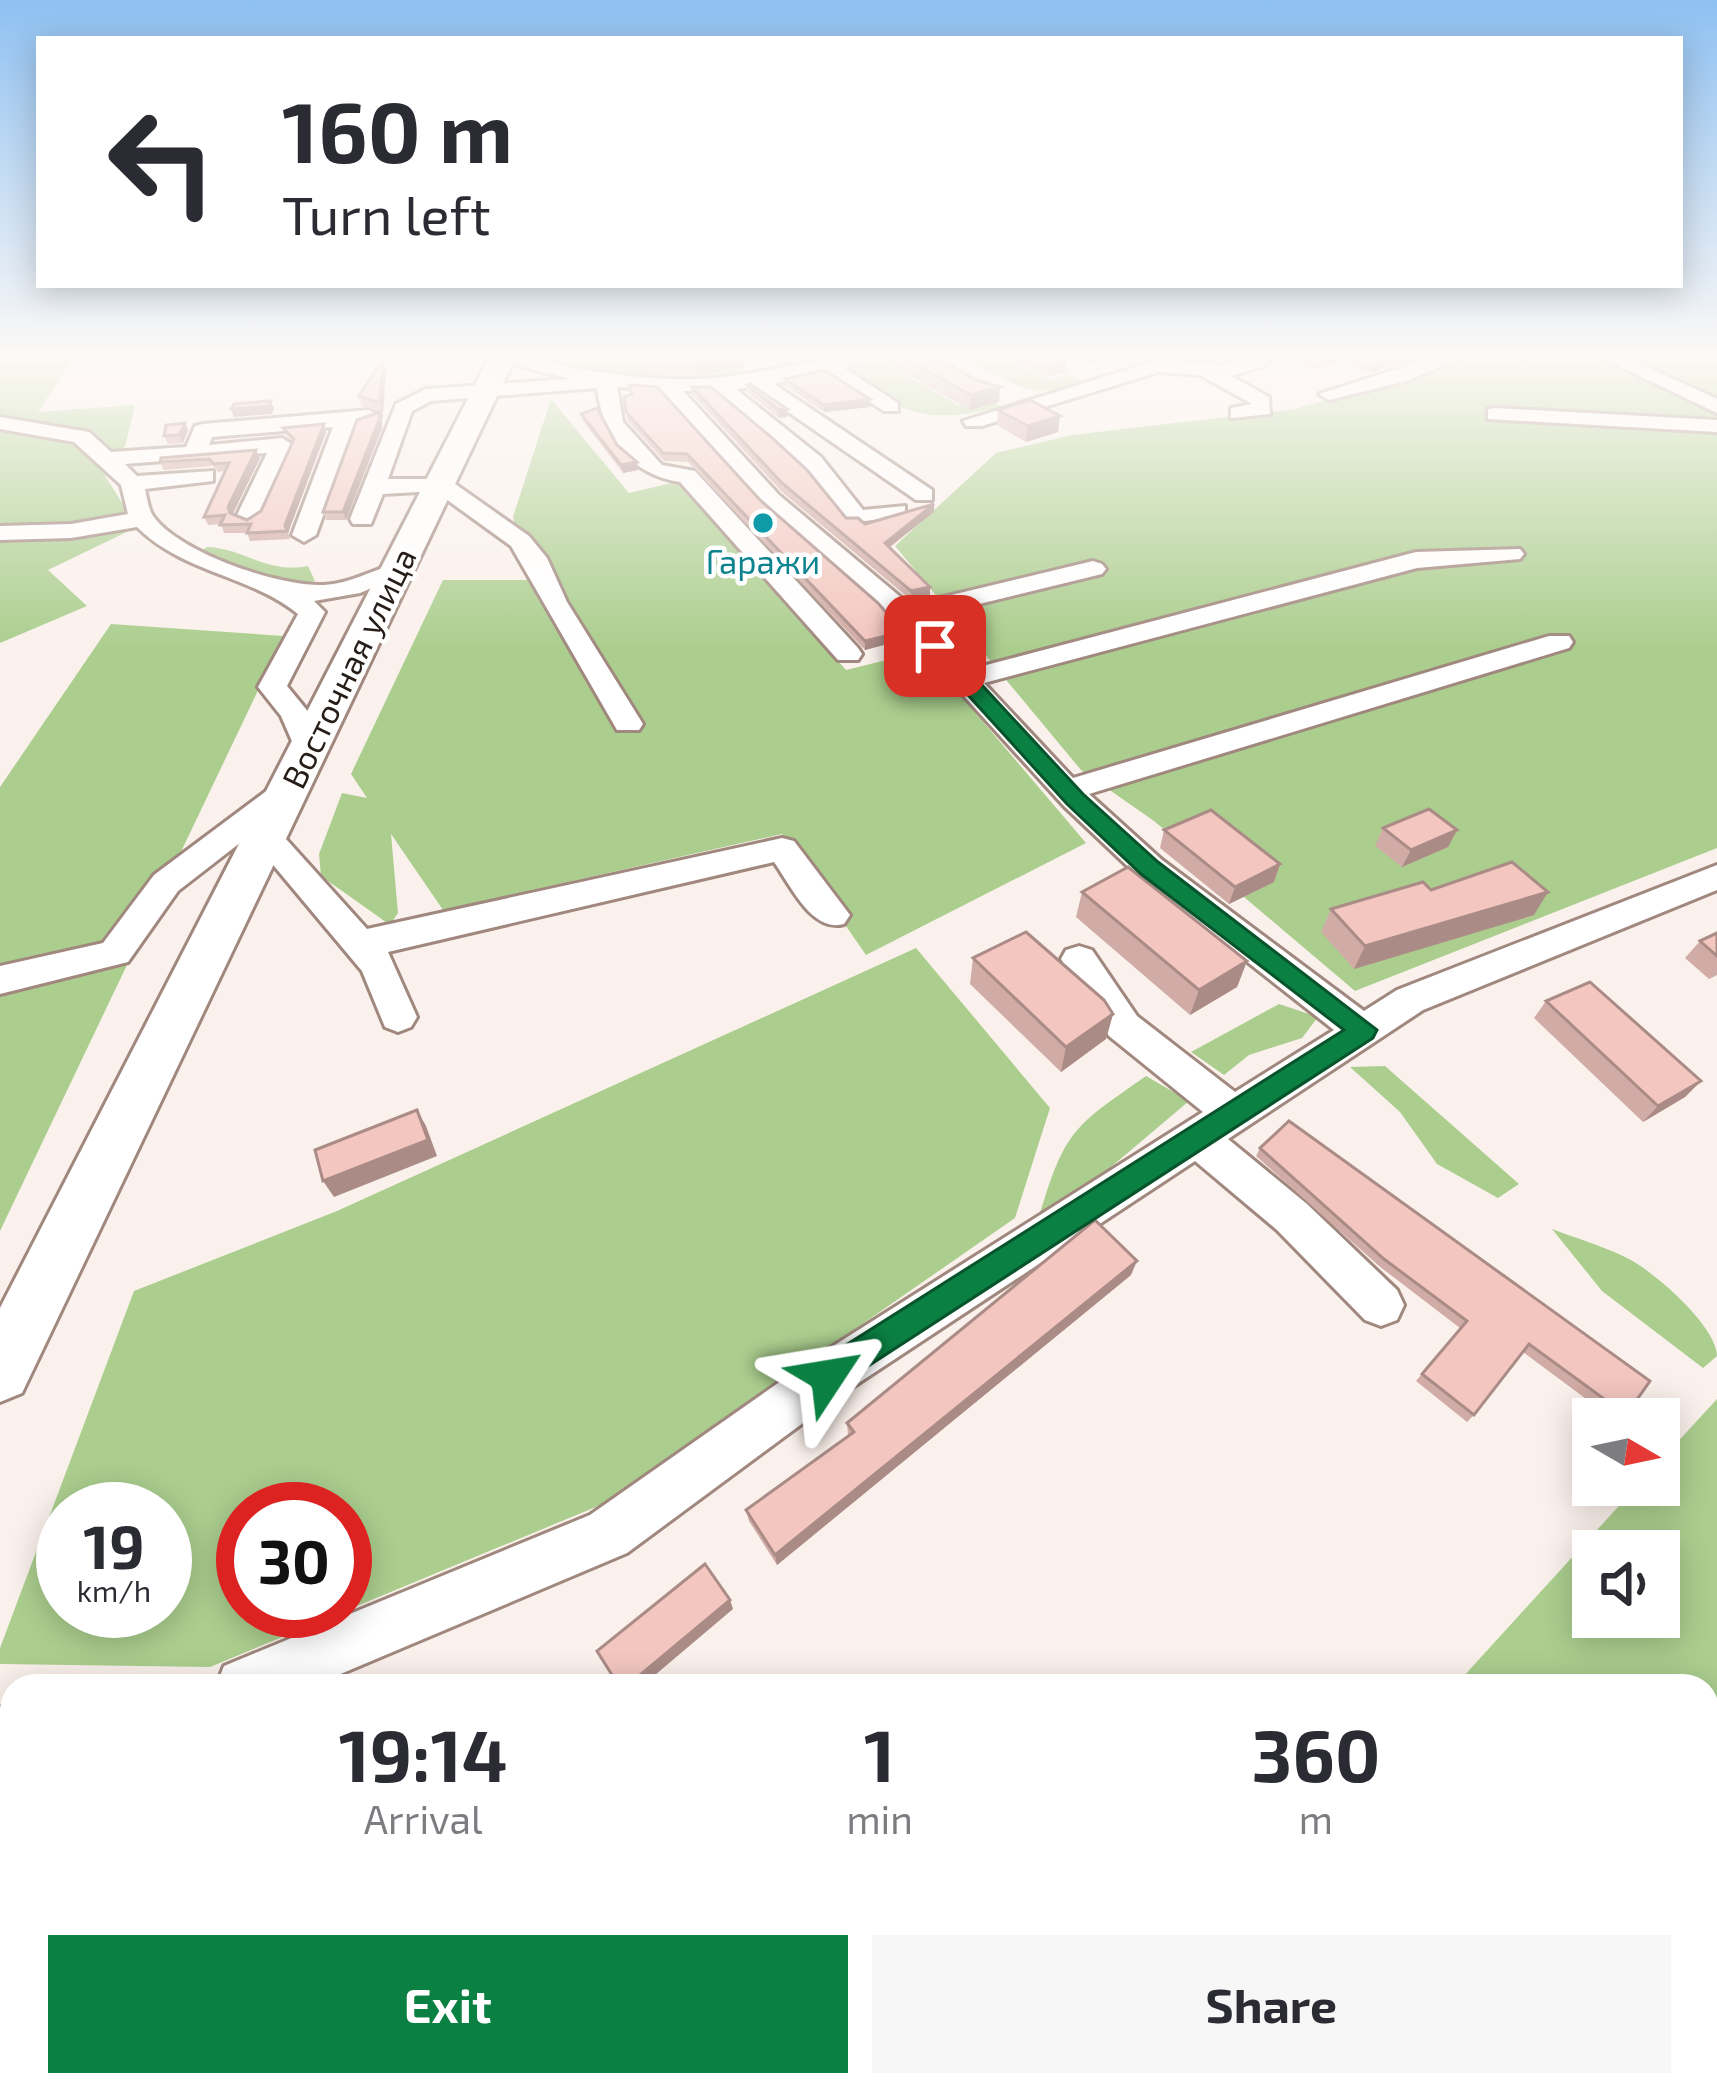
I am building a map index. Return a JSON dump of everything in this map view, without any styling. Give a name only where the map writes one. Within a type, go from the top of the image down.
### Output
[{"type":"main road","name":"Восточная улица","points":[[0,1372],[455,454]]},
{"type":"street","points":[[100,454],[133,483],[142,519],[190,554],[285,590],[325,593],[396,572]]},
{"type":"street","points":[[106,459],[183,454]]},
{"type":"street","points":[[248,518],[277,454]]},
{"type":"street","points":[[304,535],[334,454]]},
{"type":"street","points":[[362,519],[386,454]]},
{"type":"street","points":[[640,454],[655,471],[669,469],[687,476],[848,654]]},
{"type":"street","points":[[729,454],[771,500],[904,614],[1067,790],[1150,868],[1364,1030]]},
{"type":"street","points":[[803,454],[858,518],[897,511],[833,466],[813,462]]},
{"type":"street","points":[[864,454],[924,495]]},
{"type":"street","points":[[133,483],[205,476]]},
{"type":"street","points":[[373,488],[440,484],[520,541],[628,724]]},
{"type":"street","points":[[0,533],[70,531],[142,519]]},
{"type":"street","points":[[966,680],[1416,560],[1511,554]]},
{"type":"street","points":[[904,614],[1093,568]]},
{"type":"street","points":[[285,590],[312,612],[272,687],[296,714],[309,748]]},
{"type":"street","points":[[1067,790],[1558,642]]},
{"type":"street","points":[[0,980],[115,953],[166,883],[288,790]]},
{"type":"street","points":[[265,837],[378,965],[398,1017]]},
{"type":"street","points":[[358,944],[782,849],[832,915]]},
{"type":"street","points":[[273,1674],[608,1534],[828,1376],[1410,1000],[1717,877]]},
{"type":"street","points":[[1078,959],[1123,1026],[1292,1217],[1381,1305]]},
{"type":"green space","points":[[0,454],[111,454],[96,461],[137,527],[48,570],[87,606],[0,643]]},
{"type":"green space","points":[[533,454],[596,454],[629,493],[680,481],[846,670],[923,651],[1086,843],[866,955],[782,834],[443,910],[391,834],[398,913],[390,925],[321,876],[319,854],[342,793],[367,798],[351,774],[443,580],[529,580],[513,517]]},
{"type":"green space","points":[[995,454],[1717,454],[1717,848],[1355,991],[1154,821],[1081,770],[895,546]]},
{"type":"green space","points":[[207,547],[280,567],[308,566],[315,581],[271,582],[198,553]]},
{"type":"green space","points":[[111,624],[284,636],[0,1231],[0,787]]},
{"type":"green space","points":[[916,948],[1050,1108],[1015,1218],[603,1504],[372,1600],[372,1482],[216,1482],[216,1638],[280,1638],[210,1667],[0,1664],[0,1648],[36,1552],[36,1638],[192,1638],[192,1482],[62,1482],[134,1291],[337,1211]]},
{"type":"green space","points":[[1279,1004],[1318,1017],[1302,1038],[1249,1055],[1224,1075],[1191,1052]]},
{"type":"green space","points":[[1385,1066],[1519,1184],[1498,1198],[1437,1164],[1400,1112],[1350,1067]]},
{"type":"green space","points":[[1146,1076],[1189,1101],[1085,1189],[1039,1217],[1056,1165],[1075,1133]]},
{"type":"green space","points":[[1552,1229],[1614,1252],[1650,1272],[1695,1314],[1717,1356],[1703,1368],[1602,1291]]},
{"type":"green space","points":[[1717,1399],[1717,1674],[1466,1674],[1572,1557],[1572,1638],[1680,1638],[1680,1530],[1597,1530],[1619,1506],[1680,1506],[1680,1439]]},
{"type":"building","points":[[254,454],[228,507],[230,513],[247,520],[261,511],[287,454],[313,454],[285,525],[287,531],[247,533],[251,524],[220,525],[225,515],[204,517],[229,463],[214,464],[209,459],[160,462],[161,458]]},
{"type":"building","points":[[345,454],[366,454],[343,512],[323,512]]},
{"type":"building","points":[[612,454],[627,454],[637,462],[621,465]]},
{"type":"building","points":[[681,454],[718,454],[760,500],[878,603],[903,632],[865,641],[687,454]]},
{"type":"building","points":[[755,454],[789,454],[846,518],[858,518],[865,524],[934,504],[885,543],[930,587],[911,591],[782,483]]},
{"type":"building","points":[[1429,809],[1457,830],[1411,850],[1383,828]]},
{"type":"building","points":[[1211,810],[1280,864],[1235,887],[1164,830]]},
{"type":"building","points":[[1512,862],[1548,892],[1365,946],[1331,909],[1423,882],[1431,890]]},
{"type":"building","points":[[1128,867],[1247,961],[1199,990],[1082,892]]},
{"type":"building","points":[[1026,932],[1104,1000],[1113,1014],[1066,1047],[973,958]]},
{"type":"building","points":[[1717,933],[1717,956],[1700,941]]},
{"type":"building","points":[[1590,982],[1701,1081],[1658,1106],[1546,1001]]},
{"type":"building","points":[[417,1110],[428,1140],[323,1181],[315,1150]]},
{"type":"building","points":[[1289,1121],[1650,1381],[1638,1398],[1603,1398],[1529,1344],[1474,1415],[1422,1374],[1467,1321],[1384,1259],[1260,1148]]},
{"type":"building","points":[[1095,1220],[1137,1261],[775,1555],[746,1510],[854,1432],[847,1423]]},
{"type":"building","points":[[705,1564],[730,1600],[641,1674],[611,1674],[597,1651]]},
{"type":"place","name":"Гаражи","points":[[763,523]]},
{"type":"route","points":[[828,1376],[1364,1030],[1150,868],[1075,799],[935,646]]}]
